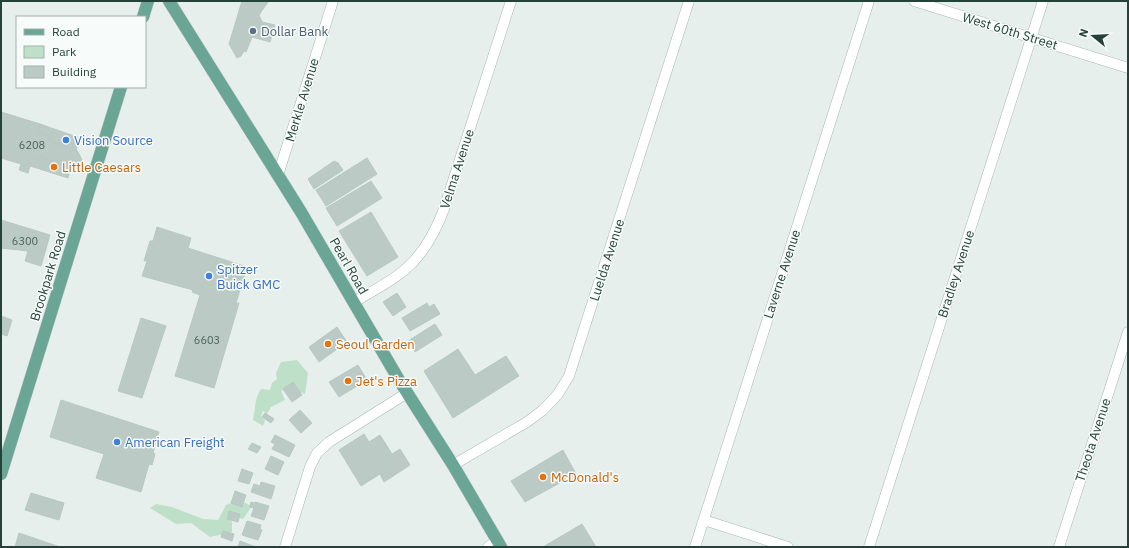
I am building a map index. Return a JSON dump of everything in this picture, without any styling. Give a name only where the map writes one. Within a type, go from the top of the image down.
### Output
[{"type":"main road","points":[[143,16],[148,1]]},
{"type":"main road","name":"Pearl Road","points":[[169,1],[278,175],[407,393],[453,465],[495,545]]},
{"type":"main road","name":"Brookpark Road","points":[[1,474],[121,88]]},
{"type":"street","name":"Merkle Avenue","points":[[278,175],[332,1]]},
{"type":"street","name":"Velma Avenue","points":[[354,302],[400,273],[412,262],[426,245],[436,229],[444,209],[511,1]]},
{"type":"street","name":"Luelda Avenue","points":[[453,465],[527,422],[543,410],[558,394],[570,376],[689,1]]},
{"type":"street","name":"Laverne Avenue","points":[[695,547],[868,1]]},
{"type":"street","name":"West 60th Street","points":[[914,1],[1128,68]]},
{"type":"street","name":"Bradley Avenue","points":[[869,547],[1043,1]]},
{"type":"street","name":"Theota Avenue","points":[[1059,547],[1128,332]]},
{"type":"street","points":[[285,547],[310,467],[317,453],[329,442],[407,393]]},
{"type":"street","points":[[704,520],[788,547]]},
{"type":"green space","points":[[297,360],[308,373],[305,394],[287,388],[281,391],[285,400],[271,407],[267,414],[263,411],[261,416],[265,421],[263,426],[253,420],[256,400],[261,389],[270,390],[272,383],[277,379],[276,373],[281,362]]},
{"type":"green space","points":[[237,501],[252,506],[243,519],[234,516],[233,512],[227,516],[232,522],[232,532],[210,537],[191,523],[176,524],[150,508],[156,504],[172,507],[203,519],[218,520],[226,505]]},
{"type":"building","name":"Dollar Bank","points":[[242,1],[268,1],[259,15],[262,22],[275,25],[270,42],[252,37],[246,52],[244,51],[241,56],[237,58],[229,44]]},
{"type":"building","points":[[1,112],[40,124],[38,131],[51,136],[49,141],[77,150],[82,160],[81,162],[72,165],[72,167],[40,157],[39,160],[30,157],[27,165],[30,166],[28,173],[19,170],[21,164],[1,158]]},
{"type":"building","points":[[40,124],[80,138],[76,150],[49,141],[51,136],[38,131]]},
{"type":"building","points":[[30,157],[39,160],[40,157],[71,167],[68,178],[27,165]]},
{"type":"building","points":[[367,158],[377,174],[326,206],[316,190]]},
{"type":"building","points":[[334,161],[338,163],[343,170],[314,189],[308,179]]},
{"type":"building","points":[[371,181],[382,198],[337,226],[326,208]]},
{"type":"building","points":[[371,212],[398,257],[367,276],[339,231]]},
{"type":"building","points":[[1,220],[50,235],[41,266],[25,261],[28,251],[1,248]]},
{"type":"building","points":[[157,227],[191,238],[188,248],[247,267],[236,303],[239,303],[214,388],[175,376],[200,295],[192,292],[193,290],[142,276],[147,261],[144,261],[150,241],[153,241]]},
{"type":"building","points":[[397,293],[406,307],[393,316],[383,302]]},
{"type":"building","points":[[427,303],[429,307],[434,304],[440,314],[410,331],[402,318]]},
{"type":"building","points":[[1,316],[12,320],[7,336],[1,334]]},
{"type":"building","points":[[141,318],[166,326],[142,398],[118,391]]},
{"type":"building","points":[[435,324],[442,335],[415,352],[408,341]]},
{"type":"building","name":"Seoul Garden","points":[[337,327],[347,342],[319,362],[309,347]]},
{"type":"building","points":[[458,349],[475,375],[506,356],[519,376],[453,418],[424,371]]},
{"type":"building","name":"Jet's Pizza","points":[[358,365],[367,380],[339,397],[329,382]]},
{"type":"building","points":[[293,382],[302,395],[292,402],[283,389]]},
{"type":"building","points":[[61,400],[159,432],[153,453],[155,454],[152,465],[149,464],[141,492],[96,478],[104,454],[50,437]]},
{"type":"building","points":[[300,410],[312,423],[301,433],[289,420]]},
{"type":"building","points":[[265,413],[274,419],[271,423],[262,417]]},
{"type":"building","points":[[364,434],[369,442],[380,435],[392,454],[400,449],[410,465],[384,482],[380,474],[361,486],[339,450]]},
{"type":"building","points":[[275,435],[295,445],[289,457],[272,449],[275,444],[271,442]]},
{"type":"building","points":[[252,443],[261,447],[257,453],[248,449]]},
{"type":"building","name":"McDonald's","points":[[563,450],[576,474],[525,502],[511,481]]},
{"type":"building","points":[[271,456],[284,462],[278,475],[265,469]]},
{"type":"building","points":[[242,469],[253,473],[249,484],[238,481]]},
{"type":"building","points":[[261,482],[275,486],[271,499],[251,492],[254,484],[260,486]]},
{"type":"building","points":[[235,491],[246,495],[242,507],[231,503]]},
{"type":"building","points":[[31,493],[64,503],[59,520],[25,510]]},
{"type":"building","points":[[251,502],[269,506],[264,520],[251,516],[254,508],[250,507]]},
{"type":"building","points":[[229,511],[240,514],[238,522],[227,519]]},
{"type":"building","points":[[247,521],[261,525],[260,529],[262,530],[258,540],[242,535]]},
{"type":"building","points":[[582,524],[596,547],[543,547]]},
{"type":"building","points":[[223,531],[234,534],[232,541],[221,537]]},
{"type":"building","points":[[19,533],[60,547],[15,547]]},
{"type":"building","points":[[240,541],[256,547],[238,547]]},
{"type":"place","name":"Dollar Bank","points":[[253,31]]},
{"type":"place","name":"Vision Source","points":[[66,140]]},
{"type":"place","name":"Little Caesars","points":[[54,167]]},
{"type":"place","name":"Spitzer Buick GMC","points":[[209,276]]},
{"type":"place","name":"Seoul Garden","points":[[328,344]]},
{"type":"place","name":"Jet's Pizza","points":[[348,381]]},
{"type":"place","name":"American Freight","points":[[117,442]]},
{"type":"place","name":"McDonald's","points":[[543,477]]}]
